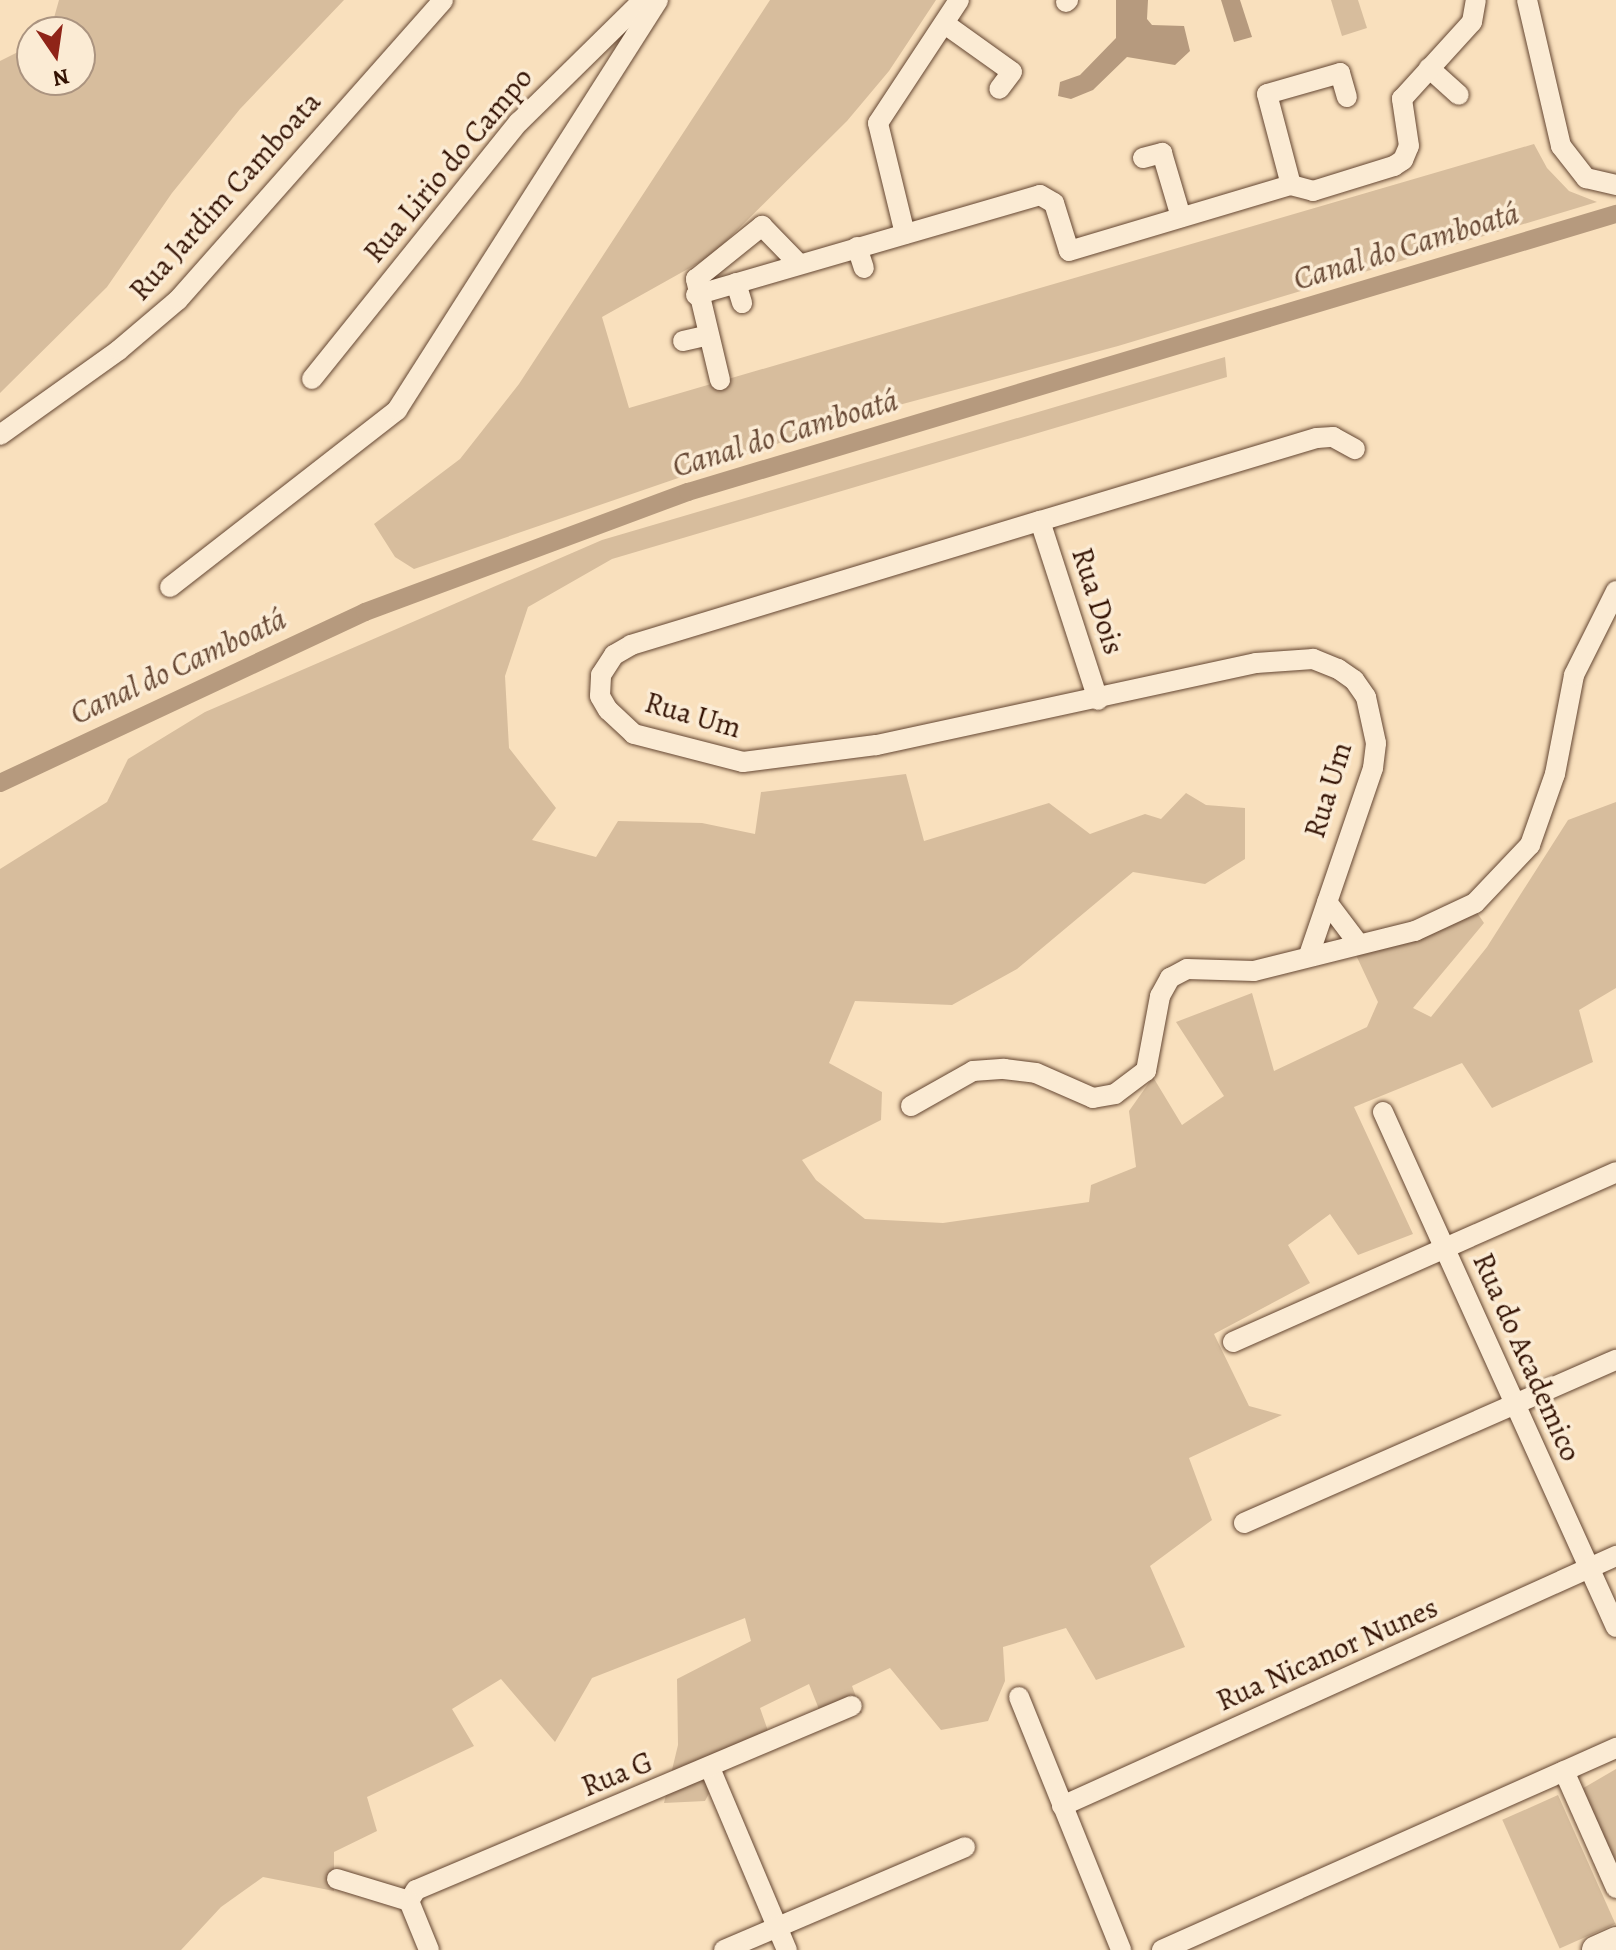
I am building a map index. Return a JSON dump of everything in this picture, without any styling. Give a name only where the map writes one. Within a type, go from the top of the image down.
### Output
[{"type":"street","name":"Rua Jardim Camboata","points":[[0,435],[119,350],[178,300],[443,0]]},
{"type":"street","name":"Rua Lirio do Campo","points":[[312,379],[519,122],[643,0]]},
{"type":"street","points":[[170,587],[397,410],[658,0]]},
{"type":"street","points":[[905,234],[878,123],[959,0]]},
{"type":"street","points":[[696,295],[905,234],[985,219],[1049,196],[1069,251],[1291,185],[1313,191],[1403,160],[1409,146],[1399,105],[1472,22],[1476,0]]},
{"type":"street","points":[[1527,0],[1561,146],[1586,178],[1609,185]]},
{"type":"street","points":[[945,24],[1012,72],[999,89]]},
{"type":"street","points":[[1429,68],[1459,95]]},
{"type":"street","points":[[1291,185],[1267,94],[1340,73],[1347,97]]},
{"type":"street","points":[[1143,158],[1162,153],[1181,217]]},
{"type":"street","points":[[720,380],[696,295],[696,279],[762,226],[799,264]]},
{"type":"street","points":[[857,247],[864,268]]},
{"type":"street","points":[[736,283],[742,303]]},
{"type":"street","points":[[683,341],[708,335]]},
{"type":"street","name":"Rua Um","points":[[1309,955],[1376,743],[1374,719],[1354,680],[1313,659],[1288,659],[876,745],[743,762],[634,734],[613,717],[600,696],[601,675],[614,655],[631,645],[1040,521],[1317,438],[1333,437],[1355,449]]},
{"type":"street","name":"Rua Dois","points":[[1040,521],[1098,700]]},
{"type":"street","points":[[911,1106],[973,1071],[1004,1069],[1036,1073],[1093,1098],[1115,1094],[1146,1071],[1160,996],[1170,978],[1187,969],[1254,971],[1415,931],[1475,903],[1530,845],[1555,774],[1574,675],[1616,591]]},
{"type":"street","points":[[1327,902],[1358,943]]},
{"type":"street","name":"Rua do Academico","points":[[1383,1112],[1616,1627]]},
{"type":"street","points":[[1233,1342],[1616,1172]]},
{"type":"street","points":[[1244,1523],[1616,1360]]},
{"type":"street","name":"Rua Nicanor Nunes","points":[[1062,1806],[1616,1556]]},
{"type":"street","points":[[1019,1697],[1121,1950]]},
{"type":"street","name":"Rua G","points":[[409,1901],[416,1890],[852,1706]]},
{"type":"street","points":[[1162,1950],[1616,1748]]},
{"type":"street","points":[[710,1768],[787,1950]]},
{"type":"street","points":[[1564,1771],[1616,1888]]},
{"type":"street","points":[[724,1950],[965,1847]]},
{"type":"street","points":[[337,1879],[409,1901],[429,1950]]},
{"type":"street","points":[[1596,1950],[1616,1941]]},
{"type":"shaded area","points":[[59,0],[344,0],[240,109],[172,193],[107,287],[0,393],[0,61],[16,53],[16,96],[96,96],[96,16],[54,16]]},
{"type":"shaded area","points":[[770,0],[936,0],[889,71],[847,121],[711,256],[602,317],[629,408],[1534,144],[1547,168],[1569,191],[1597,202],[1118,346],[858,416],[414,569],[395,557],[374,524],[460,459],[519,384]]},
{"type":"shaded area","points":[[1116,0],[1148,0],[1147,19],[1152,25],[1184,26],[1190,51],[1175,65],[1127,57],[1093,90],[1071,99],[1058,96],[1060,82],[1080,75],[1116,38]]},
{"type":"shaded area","points":[[1221,0],[1240,0],[1252,37],[1234,42]]},
{"type":"shaded area","points":[[1331,0],[1358,0],[1367,28],[1342,36]]},
{"type":"shaded area","points":[[1225,357],[1227,377],[612,559],[528,607],[505,676],[509,748],[556,808],[532,840],[596,857],[618,821],[702,823],[755,834],[761,792],[906,774],[924,841],[1049,803],[1090,834],[1145,814],[1161,819],[1186,793],[1206,805],[1245,808],[1245,859],[1205,884],[1133,872],[1017,969],[952,1005],[855,1001],[829,1063],[882,1092],[881,1120],[802,1160],[816,1180],[865,1219],[943,1223],[1089,1202],[1091,1185],[1136,1167],[1129,1111],[1153,1077],[1182,1125],[1224,1096],[1176,1022],[1252,993],[1274,1071],[1367,1027],[1378,1002],[1355,953],[1474,908],[1484,923],[1413,1008],[1431,1017],[1487,947],[1568,820],[1616,802],[1616,988],[1579,1010],[1593,1062],[1492,1108],[1462,1063],[1354,1107],[1413,1234],[1358,1255],[1330,1214],[1288,1245],[1310,1283],[1214,1334],[1249,1406],[1282,1415],[1189,1458],[1212,1520],[1150,1566],[1185,1647],[1096,1680],[1066,1628],[1003,1647],[1005,1681],[988,1721],[941,1730],[890,1668],[852,1686],[862,1713],[824,1722],[809,1684],[760,1708],[773,1745],[720,1773],[705,1801],[664,1803],[678,1745],[677,1679],[751,1641],[745,1618],[592,1678],[555,1742],[501,1679],[452,1709],[474,1746],[367,1797],[377,1831],[334,1852],[334,1891],[263,1877],[221,1907],[181,1950],[0,1950],[0,869],[107,802],[128,759],[205,712],[602,540]]},
{"type":"shaded area","points":[[1616,1769],[1616,1872],[1580,1790]]},
{"type":"shaded area","points":[[1558,1795],[1615,1924],[1560,1949],[1502,1820]]},
{"type":"waterway","name":"Canal do Camboatá","points":[[0,783],[365,612],[688,492],[1616,214]]}]
